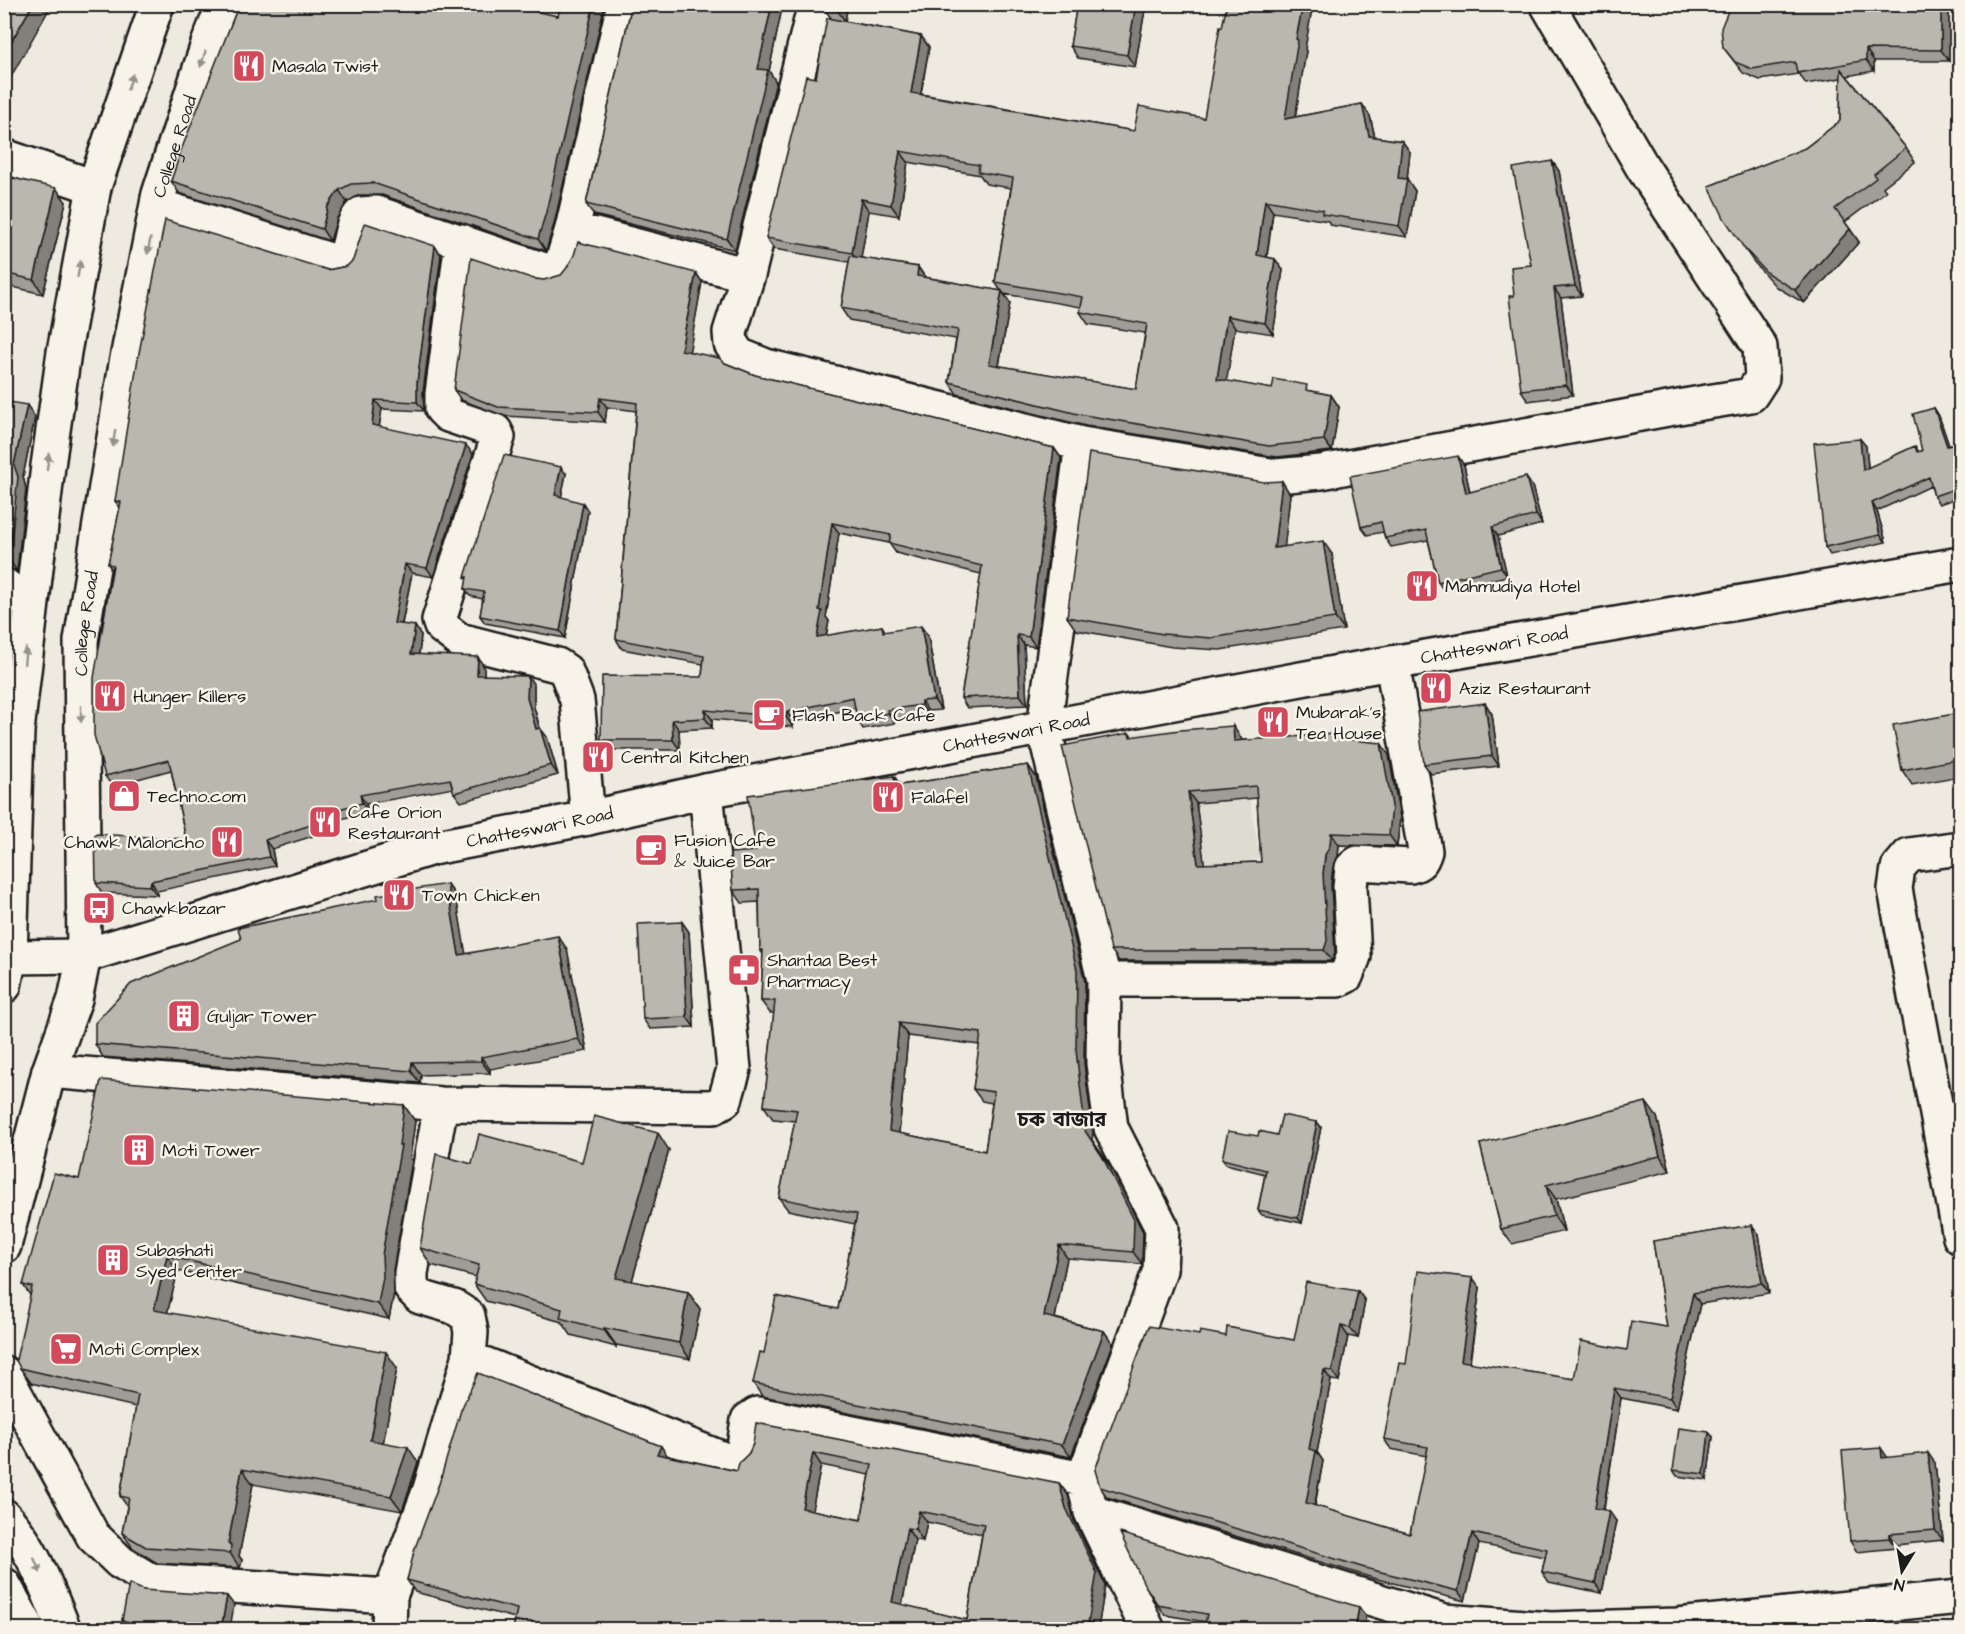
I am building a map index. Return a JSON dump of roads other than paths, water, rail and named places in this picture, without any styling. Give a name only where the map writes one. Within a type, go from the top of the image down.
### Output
[{"type":"street","points":[[7,971],[17,731],[48,466],[64,352],[94,187],[157,4]]},
{"type":"street","name":"College Road","points":[[4,1246],[49,1071],[75,999],[84,956],[81,641],[126,364],[158,199],[208,44],[224,4]]},
{"type":"street","points":[[158,199],[162,207],[333,261],[343,260],[349,250],[354,220],[361,214],[376,213],[547,271],[557,269],[563,259],[572,230],[624,4]]},
{"type":"street","points":[[815,4],[748,275],[730,332],[730,344],[739,355],[766,366],[1082,444],[1276,476],[1321,472],[1701,402],[1751,395],[1761,378],[1760,347],[1643,168],[1547,4]]},
{"type":"street","points":[[4,156],[94,187]]},
{"type":"street","points":[[572,230],[748,275]]},
{"type":"street","points":[[462,241],[442,409],[448,415],[495,431],[498,437],[439,620],[441,626],[459,640],[557,665],[567,671],[577,700],[588,818]]},
{"type":"street","points":[[1082,444],[1044,728],[1104,980],[1103,1062],[1111,1128],[1161,1228],[1160,1270],[1083,1479],[1091,1512],[1148,1629]]},
{"type":"street","name":"Chatteswari Road","points":[[7,971],[84,956],[432,848],[588,818],[706,791],[1392,663],[1960,564]]},
{"type":"street","points":[[4,585],[31,605]]},
{"type":"street","points":[[1104,980],[1338,980],[1346,976],[1354,956],[1350,887],[1352,868],[1358,862],[1410,866],[1422,860],[1425,851],[1392,663]]},
{"type":"street","points":[[49,1071],[441,1104],[713,1107],[725,1100],[734,1069],[706,791]]},
{"type":"street","points":[[1960,848],[1909,855],[1898,867],[1895,890],[1960,1237]]},
{"type":"street","points":[[389,1629],[390,1596],[430,1489],[469,1358],[471,1332],[468,1316],[454,1307],[420,1297],[411,1288],[411,1273],[441,1104]]},
{"type":"street","points":[[469,1358],[726,1460],[737,1460],[743,1453],[748,1420],[757,1414],[1083,1479]]},
{"type":"street","points":[[4,1373],[93,1536],[120,1562],[151,1581],[390,1596]]},
{"type":"street","points":[[1091,1512],[1444,1621],[1551,1629],[1677,1625],[1960,1597]]},
{"type":"street","points":[[4,1516],[19,1532],[32,1554],[64,1629]]},
{"type":"street","points":[[4,1585],[29,1629]]},
{"type":"place","name":"Masala Twist","points":[[249,66]]},
{"type":"place","name":"Mahmudiya Hotel","points":[[1422,586]]},
{"type":"place","name":"Aziz Restaurant","points":[[1436,688]]},
{"type":"place","name":"Hunger Killers","points":[[110,696]]},
{"type":"place","name":"Flash Back Cafe","points":[[769,715]]},
{"type":"place","name":"Mubarak’s Tea House","points":[[1273,722]]},
{"type":"place","name":"Central Kitchen","points":[[598,757]]},
{"type":"place","name":"Techno.com","points":[[124,796]]},
{"type":"place","name":"Falafel","points":[[888,797]]},
{"type":"place","name":"Cafe Orion Restaurant","points":[[325,822]]},
{"type":"place","name":"Chawk Maloncho","points":[[227,842]]},
{"type":"place","name":"Fusion Cafe & Juice Bar","points":[[651,850]]},
{"type":"place","name":"Town Chicken","points":[[399,895]]},
{"type":"place","name":"Chawkbazar","points":[[99,908]]},
{"type":"place","name":"Shantaa Best Pharmacy","points":[[744,970]]},
{"type":"place","name":"Guljar Tower","points":[[184,1016]]},
{"type":"place","name":"Moti Tower","points":[[139,1150]]},
{"type":"place","name":"Subashati Syed Center","points":[[113,1260]]},
{"type":"place","name":"Moti Complex","points":[[66,1349]]},
{"type":"district","name":"চক বাজার","points":[[1062,1120]]}]
